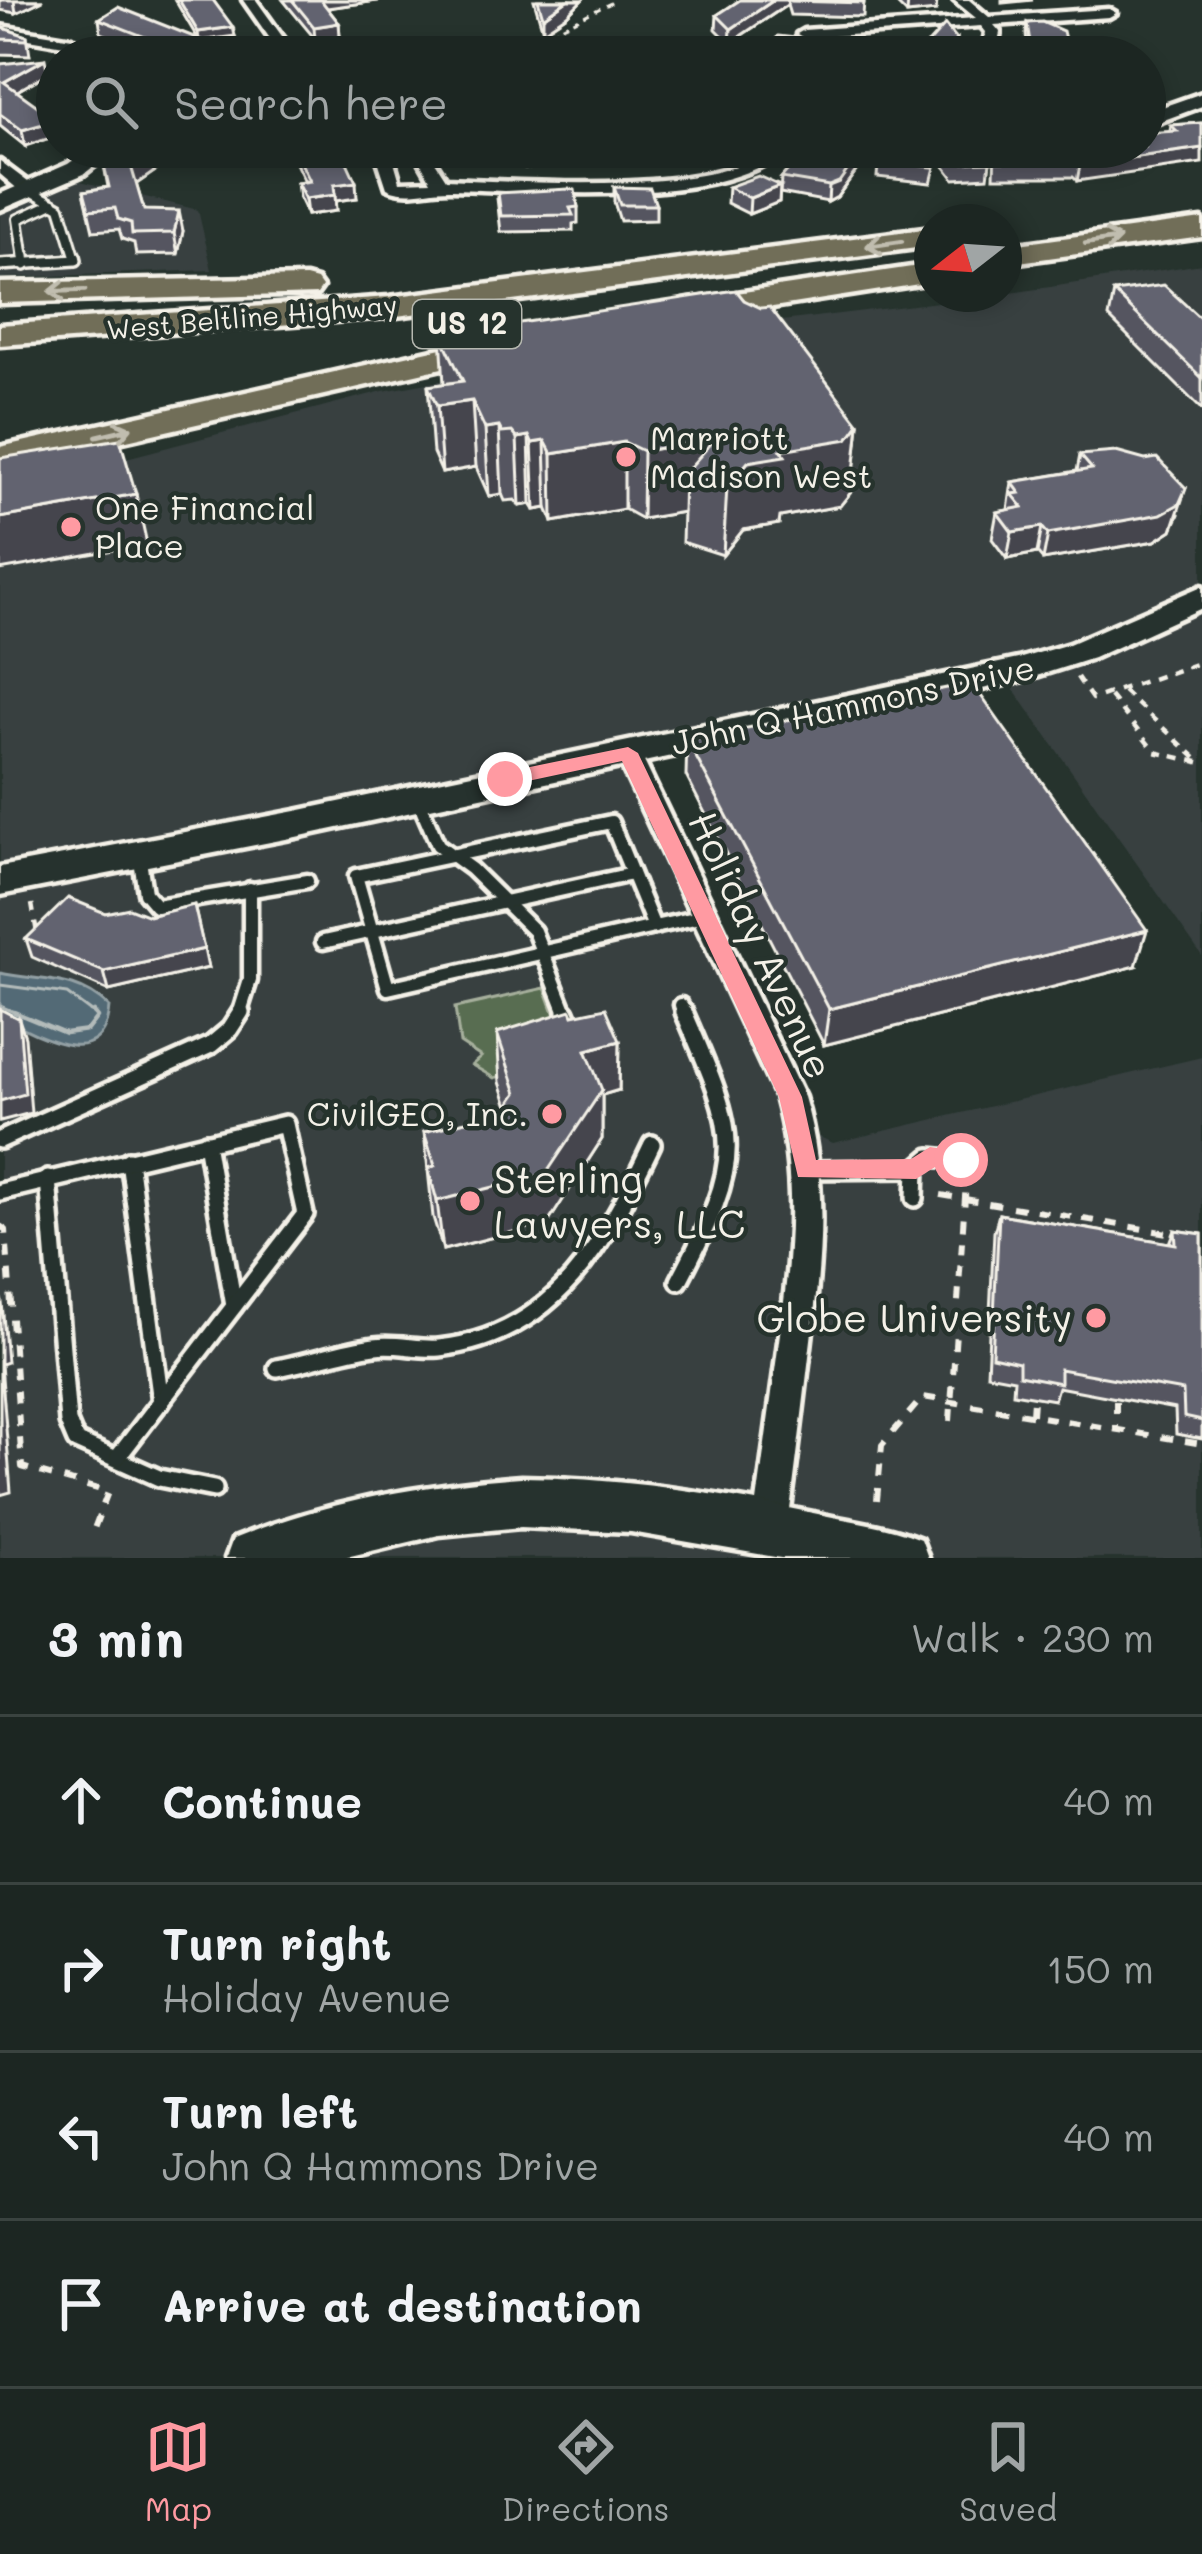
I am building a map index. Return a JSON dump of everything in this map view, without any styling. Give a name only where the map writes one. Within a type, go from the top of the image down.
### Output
[{"type":"highway","points":[[1022,225],[1202,202]]},
{"type":"highway","points":[[1022,254],[1202,228]]},
{"type":"highway","name":"West Beltline Highway","points":[[0,335],[389,307],[914,239]]},
{"type":"highway","points":[[0,293],[457,282],[836,250]]},
{"type":"highway","name":"West Beltline Highway","points":[[0,362],[345,339],[914,266]]},
{"type":"highway","points":[[655,316],[914,277]]},
{"type":"highway","points":[[0,458],[525,339]]},
{"type":"street","points":[[249,0],[274,36]]},
{"type":"street","points":[[960,0],[985,20],[994,36]]},
{"type":"street","points":[[804,34],[1109,13]]},
{"type":"street","points":[[0,30],[37,36]]},
{"type":"street","points":[[1166,112],[1202,99]]},
{"type":"street","points":[[0,166],[16,192]]},
{"type":"street","points":[[16,192],[54,168]]},
{"type":"street","points":[[16,192],[77,168]]},
{"type":"street","points":[[441,184],[507,189],[681,181],[749,168]]},
{"type":"street","name":"John Q Hammons Drive","points":[[0,881],[418,799],[1047,663],[1202,596]]},
{"type":"street","name":"Holiday Avenue","points":[[628,753],[790,1097],[806,1170],[807,1248],[770,1532]]},
{"type":"street","points":[[252,1558],[367,1526],[464,1506],[526,1502],[583,1502],[902,1558]]},
{"type":"lane","points":[[0,265],[76,260],[60,207],[16,192]]},
{"type":"lane","points":[[26,265],[18,218],[53,202]]},
{"type":"lane","points":[[418,799],[438,845],[534,931],[577,1038]]},
{"type":"lane","points":[[654,928],[610,822],[356,876],[388,988],[544,953],[654,928],[706,916]]},
{"type":"lane","points":[[139,853],[145,892],[156,906],[307,881]]},
{"type":"lane","points":[[323,942],[632,874]]},
{"type":"lane","points":[[0,1140],[39,1127],[81,1100],[204,1052],[226,1036],[249,1000],[250,889]]},
{"type":"lane","points":[[679,1281],[718,1207],[734,1147],[730,1121],[681,1005]]},
{"type":"lane","points":[[0,1192],[285,1124],[305,1214],[118,1457]]},
{"type":"lane","points":[[206,1142],[234,1306]]},
{"type":"lane","points":[[277,1369],[381,1345],[434,1349],[466,1344],[541,1314],[564,1296],[587,1266],[652,1144]]},
{"type":"lane","points":[[806,1170],[916,1169],[930,1157],[961,1160]]},
{"type":"lane","points":[[129,1160],[161,1402]]},
{"type":"lane","points":[[915,1198],[916,1169]]},
{"type":"lane","points":[[48,1180],[68,1422],[76,1442],[118,1457],[157,1481],[214,1490]]},
{"type":"path","points":[[550,36],[613,2]]},
{"type":"path","points":[[1077,676],[1092,699],[1202,662]]},
{"type":"path","points":[[1109,694],[1154,752],[1202,763],[1123,691]]},
{"type":"path","points":[[32,904],[36,932],[51,939]]},
{"type":"path","points":[[950,1421],[966,1182]]},
{"type":"path","points":[[941,1195],[1199,1239]]},
{"type":"path","points":[[0,1226],[6,1230],[22,1467],[108,1492],[92,1534]]},
{"type":"path","points":[[877,1499],[882,1444],[923,1397],[1202,1444]]},
{"type":"path","points":[[1032,1415],[1033,1400]]},
{"type":"path","points":[[1116,1401],[1116,1430]]},
{"type":"shaded area","points":[[60,176],[198,210],[212,270],[0,278],[0,203]]},
{"type":"shaded area","points":[[1202,264],[1202,956],[1003,674],[630,753],[801,1129],[833,1143],[1202,1057],[1202,1558],[0,1558],[0,491],[383,391],[774,322],[914,305],[914,312],[1022,312],[1022,291]]},
{"type":"green space","points":[[545,988],[562,1034],[527,1069],[494,1078],[472,1065],[481,1057],[460,1043],[455,1008]]},
{"type":"water","points":[[0,973],[84,989],[109,1007],[104,1028],[95,1040],[65,1044],[0,1016]]},
{"type":"building","points":[[179,0],[213,0],[233,27],[198,32]]},
{"type":"building","points":[[292,0],[321,0],[339,23],[314,27]]},
{"type":"building","points":[[538,0],[567,0],[543,17]]},
{"type":"building","points":[[740,0],[774,0],[731,29],[717,15]]},
{"type":"building","points":[[864,0],[864,3],[791,1]]},
{"type":"building","points":[[118,7],[191,36],[142,36],[99,19]]},
{"type":"building","points":[[1042,22],[1064,36],[1029,36],[1027,23]]},
{"type":"building","points":[[945,25],[954,36],[935,36]]},
{"type":"building","points":[[0,27],[27,36],[27,40],[0,39]]},
{"type":"building","points":[[36,60],[4,82],[36,105],[36,126],[22,130],[0,114],[0,64]]},
{"type":"building","points":[[1202,123],[1202,148],[1166,153],[1166,132],[1177,131],[1171,125]]},
{"type":"building","points":[[105,168],[132,168],[144,210],[179,211],[174,233],[132,234],[131,223],[118,219],[115,208],[89,210],[84,191],[109,187]]},
{"type":"building","points":[[304,168],[350,168],[356,182],[334,185],[335,195],[305,199],[297,183],[310,181]]},
{"type":"building","points":[[790,168],[849,168],[839,182],[829,186],[781,178]]},
{"type":"building","points":[[758,176],[780,186],[750,198],[728,187]]},
{"type":"building","points":[[614,187],[650,188],[656,205],[620,205]]},
{"type":"building","points":[[575,190],[578,207],[570,208],[573,215],[501,216],[498,193]]},
{"type":"building","points":[[1164,285],[1202,320],[1202,378],[1114,292]]},
{"type":"building","points":[[736,290],[744,300],[770,307],[859,424],[848,439],[781,450],[785,456],[748,462],[727,487],[684,474],[715,439],[643,451],[624,442],[552,454],[545,441],[532,443],[529,436],[517,438],[499,427],[485,429],[472,401],[437,406],[428,386],[463,381],[441,335]]},
{"type":"building","points":[[120,439],[136,494],[0,518],[0,458]]},
{"type":"building","points":[[1116,452],[1145,460],[1157,458],[1186,488],[1179,504],[1161,514],[1048,534],[1042,527],[1012,532],[997,512],[1023,507],[1012,494],[1020,493],[1012,482],[1092,469],[1080,455]]},
{"type":"building","points":[[972,683],[1147,930],[829,1009],[687,740]]},
{"type":"building","points":[[68,898],[105,913],[129,908],[149,916],[194,905],[204,949],[104,972],[26,939]]},
{"type":"building","points":[[606,1008],[620,1041],[586,1050],[602,1090],[546,1174],[437,1201],[428,1168],[435,1166],[424,1132],[504,1111],[517,1093],[497,1033],[571,1010],[573,1015]]},
{"type":"building","points":[[0,1009],[19,1019],[25,1094],[0,1101]]},
{"type":"building","name":"Globe University","points":[[999,1214],[1176,1244],[1175,1230],[1202,1234],[1202,1421],[1184,1417],[1183,1391],[1060,1369],[1060,1383],[1019,1375],[1019,1362],[992,1356]]},
{"type":"place","name":"Marriott Madison West","points":[[626,457]]},
{"type":"place","name":"One Financial Place","points":[[71,527]]},
{"type":"place","name":"CivilGEO, Inc.","points":[[552,1114]]},
{"type":"place","name":"Sterling Lawyers, LLC","points":[[470,1201]]},
{"type":"place","name":"Globe University","points":[[1096,1318]]},
{"type":"route","points":[[505,779],[628,753],[790,1097],[806,1170],[916,1169],[930,1157],[961,1160]]}]
